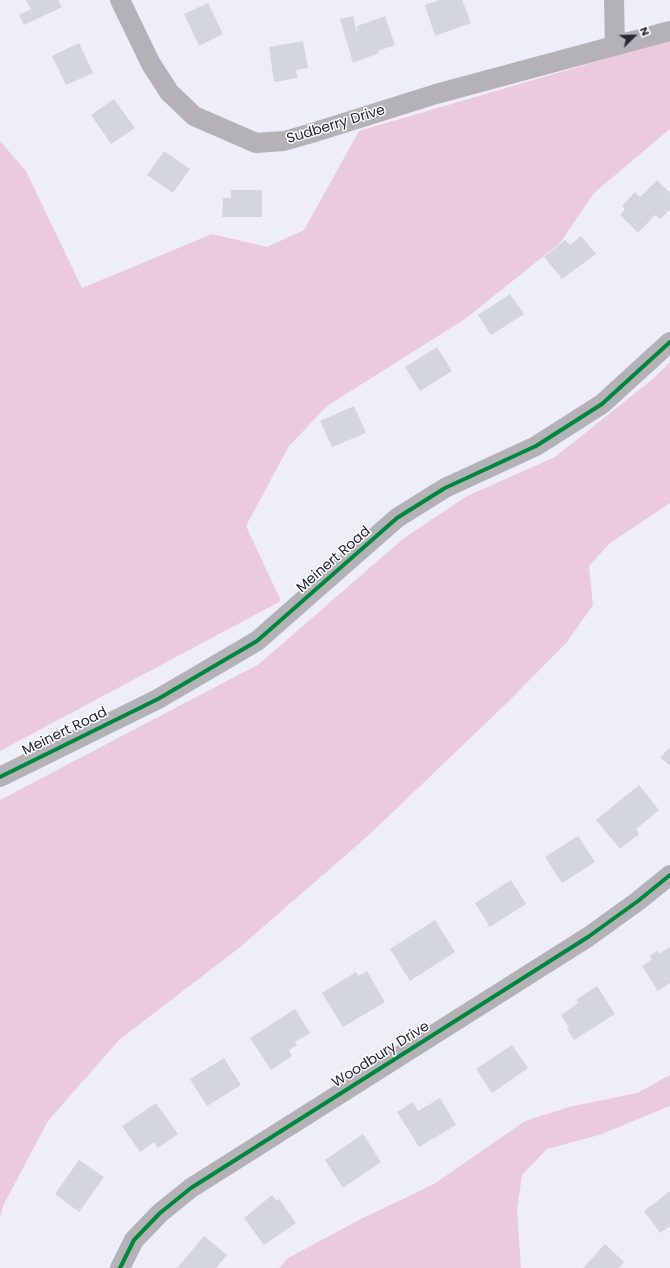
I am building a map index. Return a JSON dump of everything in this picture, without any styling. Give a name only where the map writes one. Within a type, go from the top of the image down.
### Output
[{"type":"street","name":"Sudberry Drive","points":[[120,0],[151,64],[169,92],[194,116],[256,143],[284,141],[436,94],[670,31]]},
{"type":"street","points":[[614,0],[615,46]]},
{"type":"street","name":"Meinert Road","points":[[0,777],[158,699],[257,641],[397,518],[445,488],[536,446],[602,404],[670,342]]},
{"type":"street","name":"Woodbury Drive","points":[[120,1268],[134,1240],[160,1213],[191,1188],[588,938],[670,875]]},
{"type":"shaded area","points":[[670,40],[670,129],[594,193],[560,243],[465,319],[327,406],[289,446],[246,526],[281,601],[0,751],[0,141],[26,171],[82,288],[212,234],[267,247],[304,230],[359,131]]},
{"type":"shaded area","points":[[670,362],[670,503],[609,544],[589,566],[593,605],[567,642],[510,700],[370,834],[239,948],[119,1040],[48,1121],[4,1204],[0,1217],[0,800],[259,664],[404,538],[467,496],[555,457],[654,378]]},
{"type":"shaded area","points":[[670,1075],[670,1106],[599,1135],[547,1149],[522,1175],[517,1210],[521,1268],[279,1268],[288,1258],[361,1219],[434,1184],[525,1121],[569,1107],[637,1093]]},
{"type":"building","points":[[26,0],[58,0],[62,7],[24,25],[19,15],[31,9]]},
{"type":"building","points":[[440,0],[462,0],[471,23],[435,36],[425,5]]},
{"type":"building","points":[[208,3],[223,34],[199,46],[184,14]]},
{"type":"building","points":[[353,16],[357,33],[357,26],[385,16],[395,45],[353,63],[340,19]]},
{"type":"building","points":[[303,41],[308,68],[296,70],[298,78],[274,82],[269,47]]},
{"type":"building","points":[[79,43],[93,73],[66,85],[52,56]]},
{"type":"building","points":[[114,99],[135,128],[111,144],[91,115]]},
{"type":"building","points":[[164,151],[190,169],[173,193],[147,175]]},
{"type":"building","points":[[657,180],[670,193],[670,209],[660,219],[655,215],[638,233],[620,215],[625,209],[622,206],[635,192],[640,197]]},
{"type":"building","points":[[231,190],[262,190],[262,217],[222,217],[223,198],[231,198]]},
{"type":"building","points":[[581,236],[596,254],[562,279],[544,257],[565,240],[570,245]]},
{"type":"building","points":[[510,294],[524,314],[491,335],[478,315]]},
{"type":"building","points":[[437,347],[452,371],[420,391],[405,367]]},
{"type":"building","points":[[354,406],[366,433],[332,447],[320,421]]},
{"type":"building","points":[[670,747],[670,766],[660,758]]},
{"type":"building","points":[[639,785],[659,810],[636,829],[639,834],[620,849],[596,820]]},
{"type":"building","points":[[578,836],[595,862],[562,883],[545,857]]},
{"type":"building","points":[[511,880],[526,904],[490,927],[475,903]]},
{"type":"building","points":[[435,920],[455,952],[410,981],[390,949]]},
{"type":"building","points":[[670,947],[670,983],[658,991],[642,966],[652,959],[650,956],[657,951],[659,954]]},
{"type":"building","points":[[367,971],[385,1002],[343,1027],[322,993],[356,972],[358,976]]},
{"type":"building","points":[[597,986],[615,1014],[574,1040],[561,1015],[578,1003],[576,1000]]},
{"type":"building","points":[[295,1009],[310,1033],[295,1042],[297,1045],[289,1050],[292,1056],[271,1070],[250,1038]]},
{"type":"building","points":[[512,1045],[528,1068],[492,1093],[476,1069]]},
{"type":"building","points":[[224,1058],[241,1085],[207,1106],[190,1079]]},
{"type":"building","points":[[440,1098],[456,1125],[419,1147],[397,1112],[413,1102],[418,1111]]},
{"type":"building","points":[[156,1103],[178,1134],[158,1148],[154,1142],[140,1152],[122,1126]]},
{"type":"building","points":[[363,1134],[381,1162],[343,1188],[325,1160]]},
{"type":"building","points":[[79,1160],[104,1177],[79,1212],[55,1194]]},
{"type":"building","points":[[670,1191],[670,1226],[660,1233],[644,1211]]},
{"type":"building","points":[[272,1195],[277,1201],[279,1199],[296,1223],[264,1245],[244,1218]]},
{"type":"building","points":[[204,1236],[227,1255],[216,1268],[177,1268]]},
{"type":"building","points":[[605,1244],[624,1262],[619,1268],[583,1268]]},
{"type":"cycle path","points":[[0,777],[158,699],[257,641],[397,518],[445,488],[536,446],[602,404],[670,342]]},
{"type":"cycle path","points":[[120,1268],[134,1240],[160,1213],[191,1188],[588,937],[638,901],[670,875]]}]
